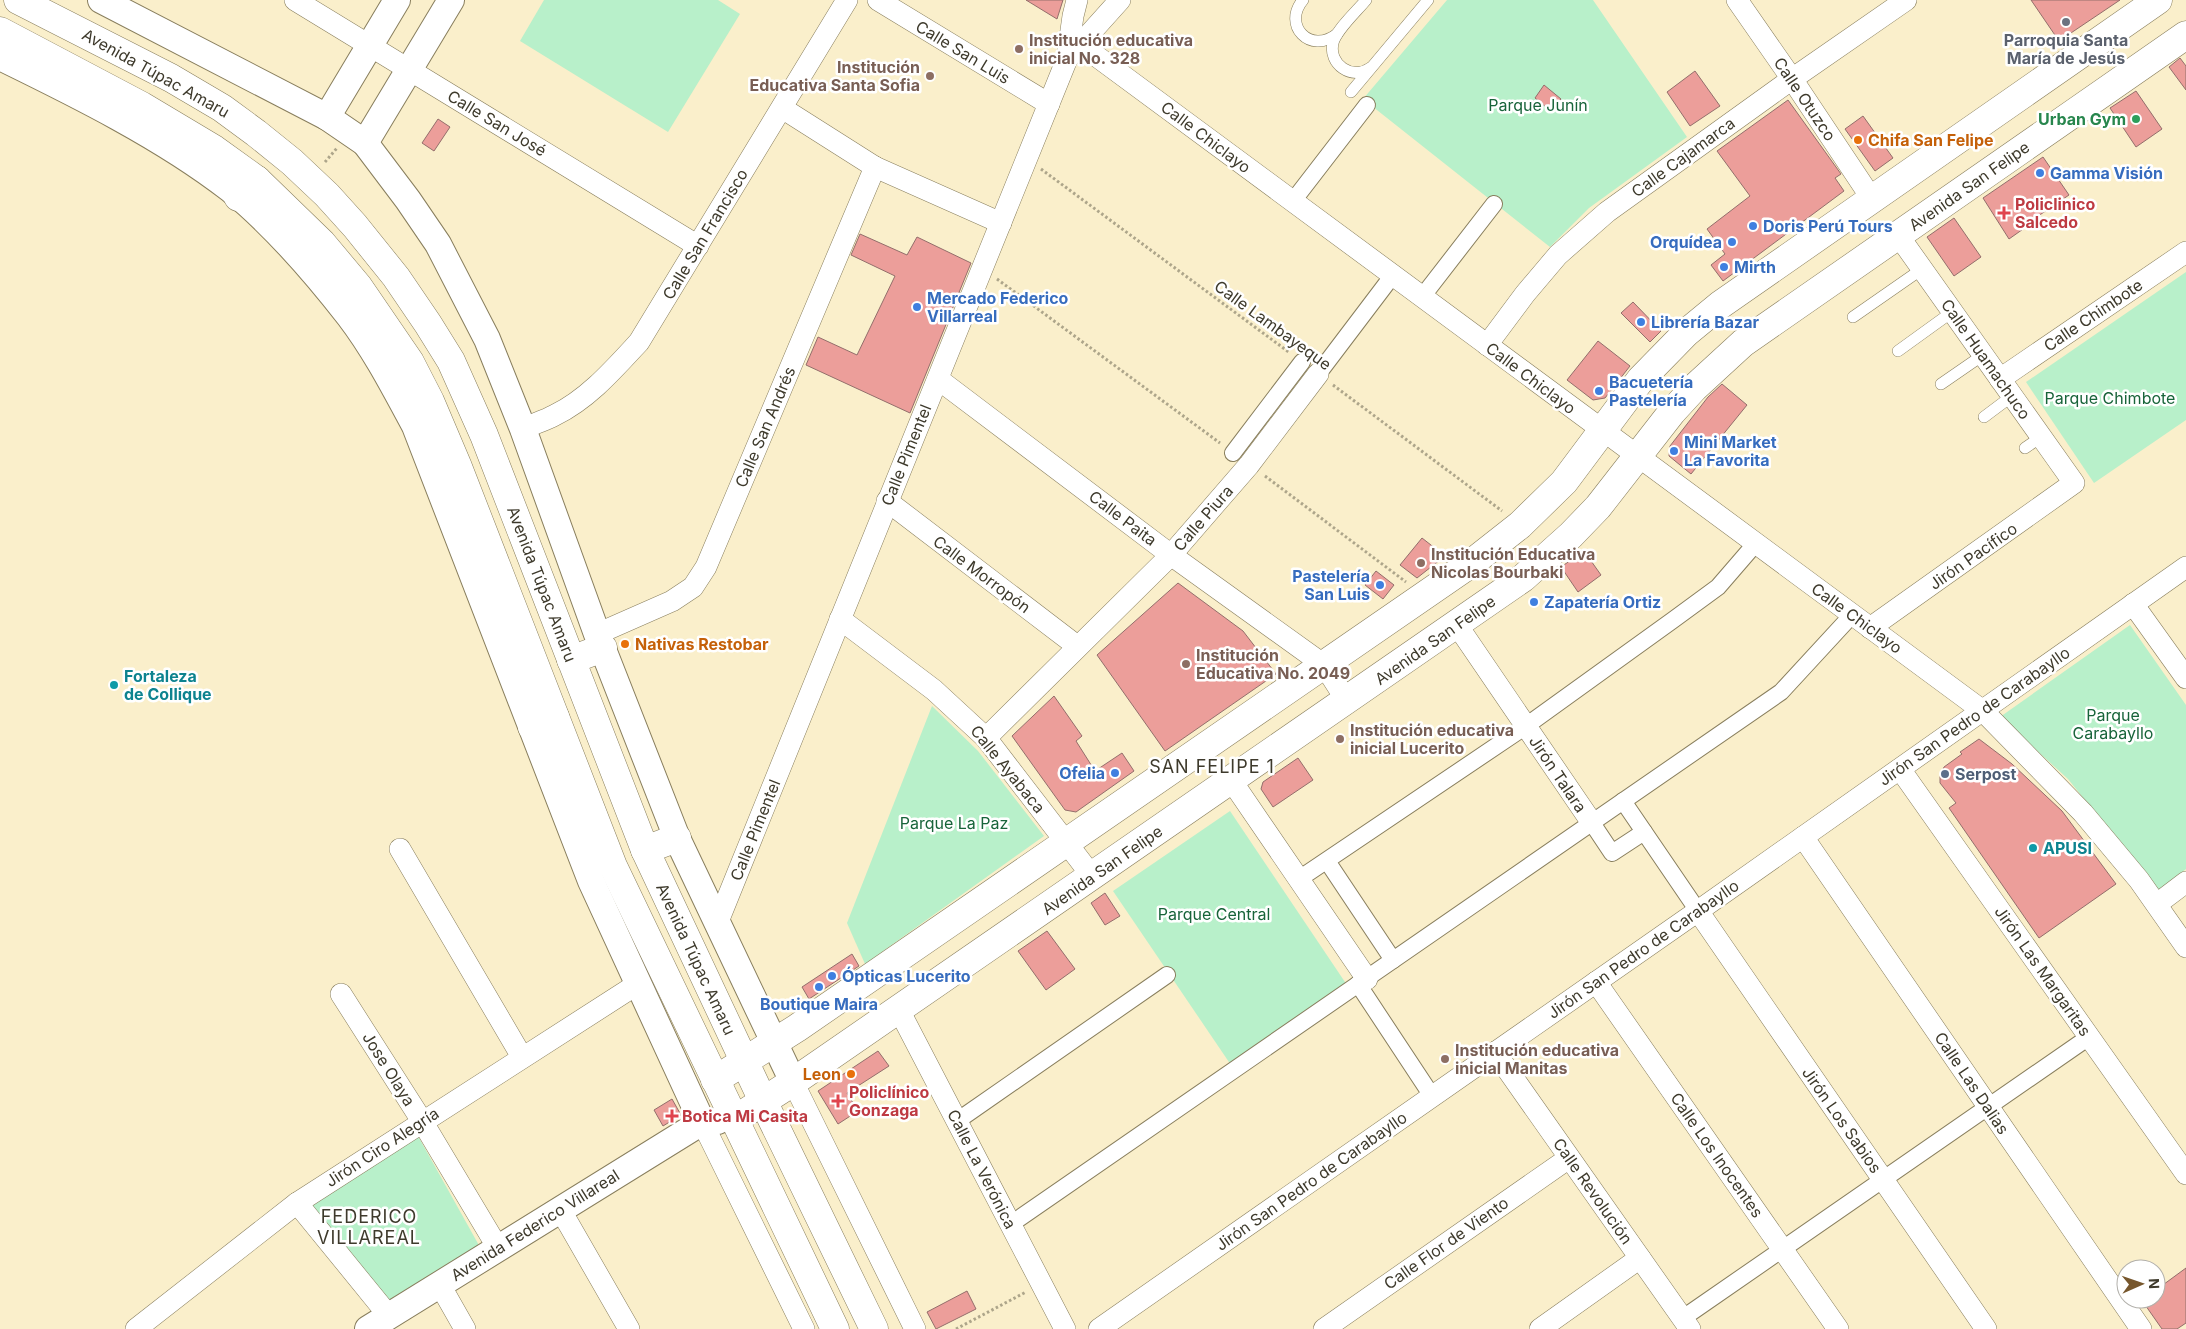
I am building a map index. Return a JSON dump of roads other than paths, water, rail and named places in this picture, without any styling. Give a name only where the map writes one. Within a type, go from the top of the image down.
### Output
[{"type":"main road","name":"Avenida Túpac Amaru","points":[[18,0],[170,78],[222,108],[256,133],[311,181],[354,226],[396,277],[450,361],[484,435],[645,850],[763,1101],[874,1329]]},
{"type":"main road","points":[[715,1080],[773,1044],[1473,562],[1520,525],[1564,482],[1641,379],[1686,333],[1720,305],[2158,0]]},
{"type":"main road","points":[[0,31],[142,106],[214,149],[248,189],[322,243],[358,286],[410,362],[444,433],[481,561],[544,722],[835,1329]]},
{"type":"main road","name":"Avenida San Felipe","points":[[734,1120],[899,1010],[1524,578],[1571,535],[1598,507],[1672,412],[1694,388],[1743,343],[2186,35]]},
{"type":"main road","points":[[571,660],[600,641]]},
{"type":"main road","points":[[645,850],[677,838]]},
{"type":"street","name":"Avenida Túpac Amaru","points":[[101,0],[326,117],[357,138],[408,200],[438,244],[488,339],[523,429],[600,641],[677,838],[773,1044],[915,1329]]},
{"type":"street","name":"Calle San José","points":[[295,0],[698,246]]},
{"type":"street","points":[[326,117],[397,0]]},
{"type":"street","points":[[357,138],[409,70],[452,0]]},
{"type":"street","name":"Calle San Francisco","points":[[523,429],[556,415],[587,394],[611,373],[639,342],[847,0]]},
{"type":"street","name":"Calle San Luis","points":[[878,0],[1049,104]]},
{"type":"street","points":[[1074,51],[1073,16],[1077,0]]},
{"type":"street","name":"Calle Pimentel","points":[[717,924],[1049,104],[1074,51],[1120,0]]},
{"type":"street","name":"Calle Otuzco","points":[[1737,0],[1792,78],[1872,199]]},
{"type":"street","name":"Calle Cajamarca","points":[[1487,345],[1525,294],[1558,255],[1607,212],[1792,78],[1906,0]]},
{"type":"street","name":"Calle Chiclayo","points":[[1074,51],[1292,201],[1982,711],[2083,813],[2156,904],[2186,947]]},
{"type":"street","points":[[0,57],[141,130],[190,161],[248,189]]},
{"type":"street","points":[[1292,201],[1367,105]]},
{"type":"street","points":[[782,108],[874,167],[1001,223]]},
{"type":"street","name":"Calle San Andrés","points":[[600,641],[672,601],[693,587],[706,567],[874,167]]},
{"type":"street","points":[[1422,297],[1494,204]]},
{"type":"street","name":"Calle Huamachuco","points":[[1898,235],[2012,396],[2033,442],[2074,483]]},
{"type":"street","name":"Calle Chimbote","points":[[2000,379],[2186,252]]},
{"type":"street","name":"Calle Piura","points":[[986,738],[1171,554],[1249,465],[1310,368],[1393,275]]},
{"type":"street","points":[[1233,453],[1310,368]]},
{"type":"street","name":"Calle Paita","points":[[938,378],[1171,554],[1324,665],[1347,701]]},
{"type":"street","name":"Jirón Pacífico","points":[[1870,628],[2074,483]]},
{"type":"street","name":"Calle Morropón","points":[[887,501],[1077,646]]},
{"type":"street","points":[[1299,880],[1526,726],[1718,587],[1756,543]]},
{"type":"street","name":"Jirón San Pedro de Carabayllo","points":[[1099,1329],[1698,912],[2186,567]]},
{"type":"street","points":[[2134,604],[2186,678]]},
{"type":"street","points":[[1011,1224],[1782,692],[1852,615]]},
{"type":"street","name":"Calle Ayabaca","points":[[840,619],[934,690],[986,738],[1092,876]]},
{"type":"street","name":"Jirón Talara","points":[[1457,625],[1592,823]]},
{"type":"street","points":[[544,722],[591,881],[702,1122],[804,1329]]},
{"type":"street","name":"Jirón Las Margaritas","points":[[1900,769],[2186,1174]]},
{"type":"street","points":[[1231,780],[1299,880],[1432,1096]]},
{"type":"street","points":[[1623,801],[1698,912]]},
{"type":"street","points":[[1592,823],[1612,853],[1644,832]]},
{"type":"street","name":"Calle Las Dalias","points":[[1803,837],[2141,1329]]},
{"type":"street","points":[[400,849],[522,1056]]},
{"type":"street","points":[[1327,860],[1394,960]]},
{"type":"street","points":[[2156,904],[2186,882]]},
{"type":"street","name":"Jirón Los Sabios","points":[[1698,912],[1986,1329]]},
{"type":"street","points":[[957,1121],[1167,975]]},
{"type":"street","name":"Calle Los Inocentes","points":[[1596,982],[1838,1329]]},
{"type":"street","name":"Jirón Ciro Alegría","points":[[136,1329],[297,1203],[522,1056],[639,983]]},
{"type":"street","name":"Jose Olaya","points":[[341,994],[422,1121],[498,1248]]},
{"type":"street","name":"Calle La Verónica","points":[[899,1010],[1065,1329]]},
{"type":"street","points":[[1686,1324],[1782,1249],[2089,1037]]},
{"type":"street","name":"Calle Revolución","points":[[1495,1052],[1686,1324]]},
{"type":"street","points":[[702,1122],[715,1080]]},
{"type":"street","name":"Avenida Federico Villareal","points":[[379,1322],[702,1122],[734,1120]]},
{"type":"street","name":"Calle Flor de Viento","points":[[1324,1329],[1569,1158]]},
{"type":"street","points":[[297,1203],[379,1322]]},
{"type":"street","points":[[560,1209],[629,1329]]},
{"type":"street","points":[[1540,1329],[1640,1258]]},
{"type":"street","points":[[440,1284],[465,1329]]},
{"type":"lane","points":[[1303,0],[1295,19],[1301,34],[1314,42],[1322,42],[1337,34]]},
{"type":"lane","points":[[1366,0],[1337,34],[1333,42],[1333,57],[1344,70],[1359,73],[1373,65]]},
{"type":"lane","points":[[1351,92],[1428,0]]},
{"type":"lane","points":[[1853,316],[1922,269]]},
{"type":"lane","points":[[1898,351],[1952,312]]},
{"type":"lane","points":[[1941,384],[1983,355]]},
{"type":"lane","points":[[1984,417],[2012,396]]},
{"type":"place","name":"Parroquia Santa María de Jesús","points":[[2066,22]]},
{"type":"place","name":"Institución educativa inicial No. 328","points":[[1019,49]]},
{"type":"place","name":"Institución Educativa Santa Sofia","points":[[930,76]]},
{"type":"place","name":"Urban Gym","points":[[2136,119]]},
{"type":"place","name":"Chifa San Felipe","points":[[1858,140]]},
{"type":"place","name":"Gamma Visión","points":[[2040,173]]},
{"type":"place","name":"Policlinico Salcedo","points":[[2004,213]]},
{"type":"place","name":"Doris Perú Tours","points":[[1753,226]]},
{"type":"place","name":"Orquídea","points":[[1732,242]]},
{"type":"place","name":"Mirth","points":[[1724,267]]},
{"type":"place","name":"Mercado Federico Villarreal","points":[[917,307]]},
{"type":"place","name":"Librería Bazar","points":[[1641,322]]},
{"type":"place","name":"Bacuetería Pastelería","points":[[1599,391]]},
{"type":"place","name":"Mini Market La Favorita","points":[[1674,451]]},
{"type":"place","name":"Institución Educativa Nicolas Bourbaki","points":[[1421,563]]},
{"type":"place","name":"Pastelería San Luis","points":[[1380,585]]},
{"type":"place","name":"Zapatería Ortiz","points":[[1534,602]]},
{"type":"place","name":"Nativas Restobar","points":[[625,644]]},
{"type":"place","name":"Institución Educativa No. 2049","points":[[1186,664]]},
{"type":"place","name":"Fortaleza de Collique","points":[[114,685]]},
{"type":"place","name":"Institución educativa inicial Lucerito","points":[[1340,739]]},
{"type":"place","name":"Ofelia","points":[[1115,773]]},
{"type":"place","name":"Serpost","points":[[1945,774]]},
{"type":"place","name":"APUSI","points":[[2033,848]]},
{"type":"place","name":"Ópticas Lucerito","points":[[832,976]]},
{"type":"place","name":"Boutique Maira","points":[[819,987]]},
{"type":"place","name":"Institución educativa inicial Manitas","points":[[1445,1059]]},
{"type":"place","name":"Leon","points":[[851,1074]]},
{"type":"place","name":"Policlínico Gonzaga","points":[[838,1101]]},
{"type":"place","name":"Botica Mi Casita","points":[[672,1116]]},
{"type":"district","name":"SAN FELIPE 1","points":[[1212,766]]},
{"type":"district","name":"FEDERICO VILLAREAL","points":[[369,1226]]},
{"type":"park label","name":"Parque Junín","points":[[1538,105]]},
{"type":"park label","name":"Parque Chimbote","points":[[2110,398]]},
{"type":"park label","name":"Parque Carabayllo","points":[[2113,724]]},
{"type":"park label","name":"Parque La Paz","points":[[954,823]]},
{"type":"park label","name":"Parque Central","points":[[1214,914]]}]
